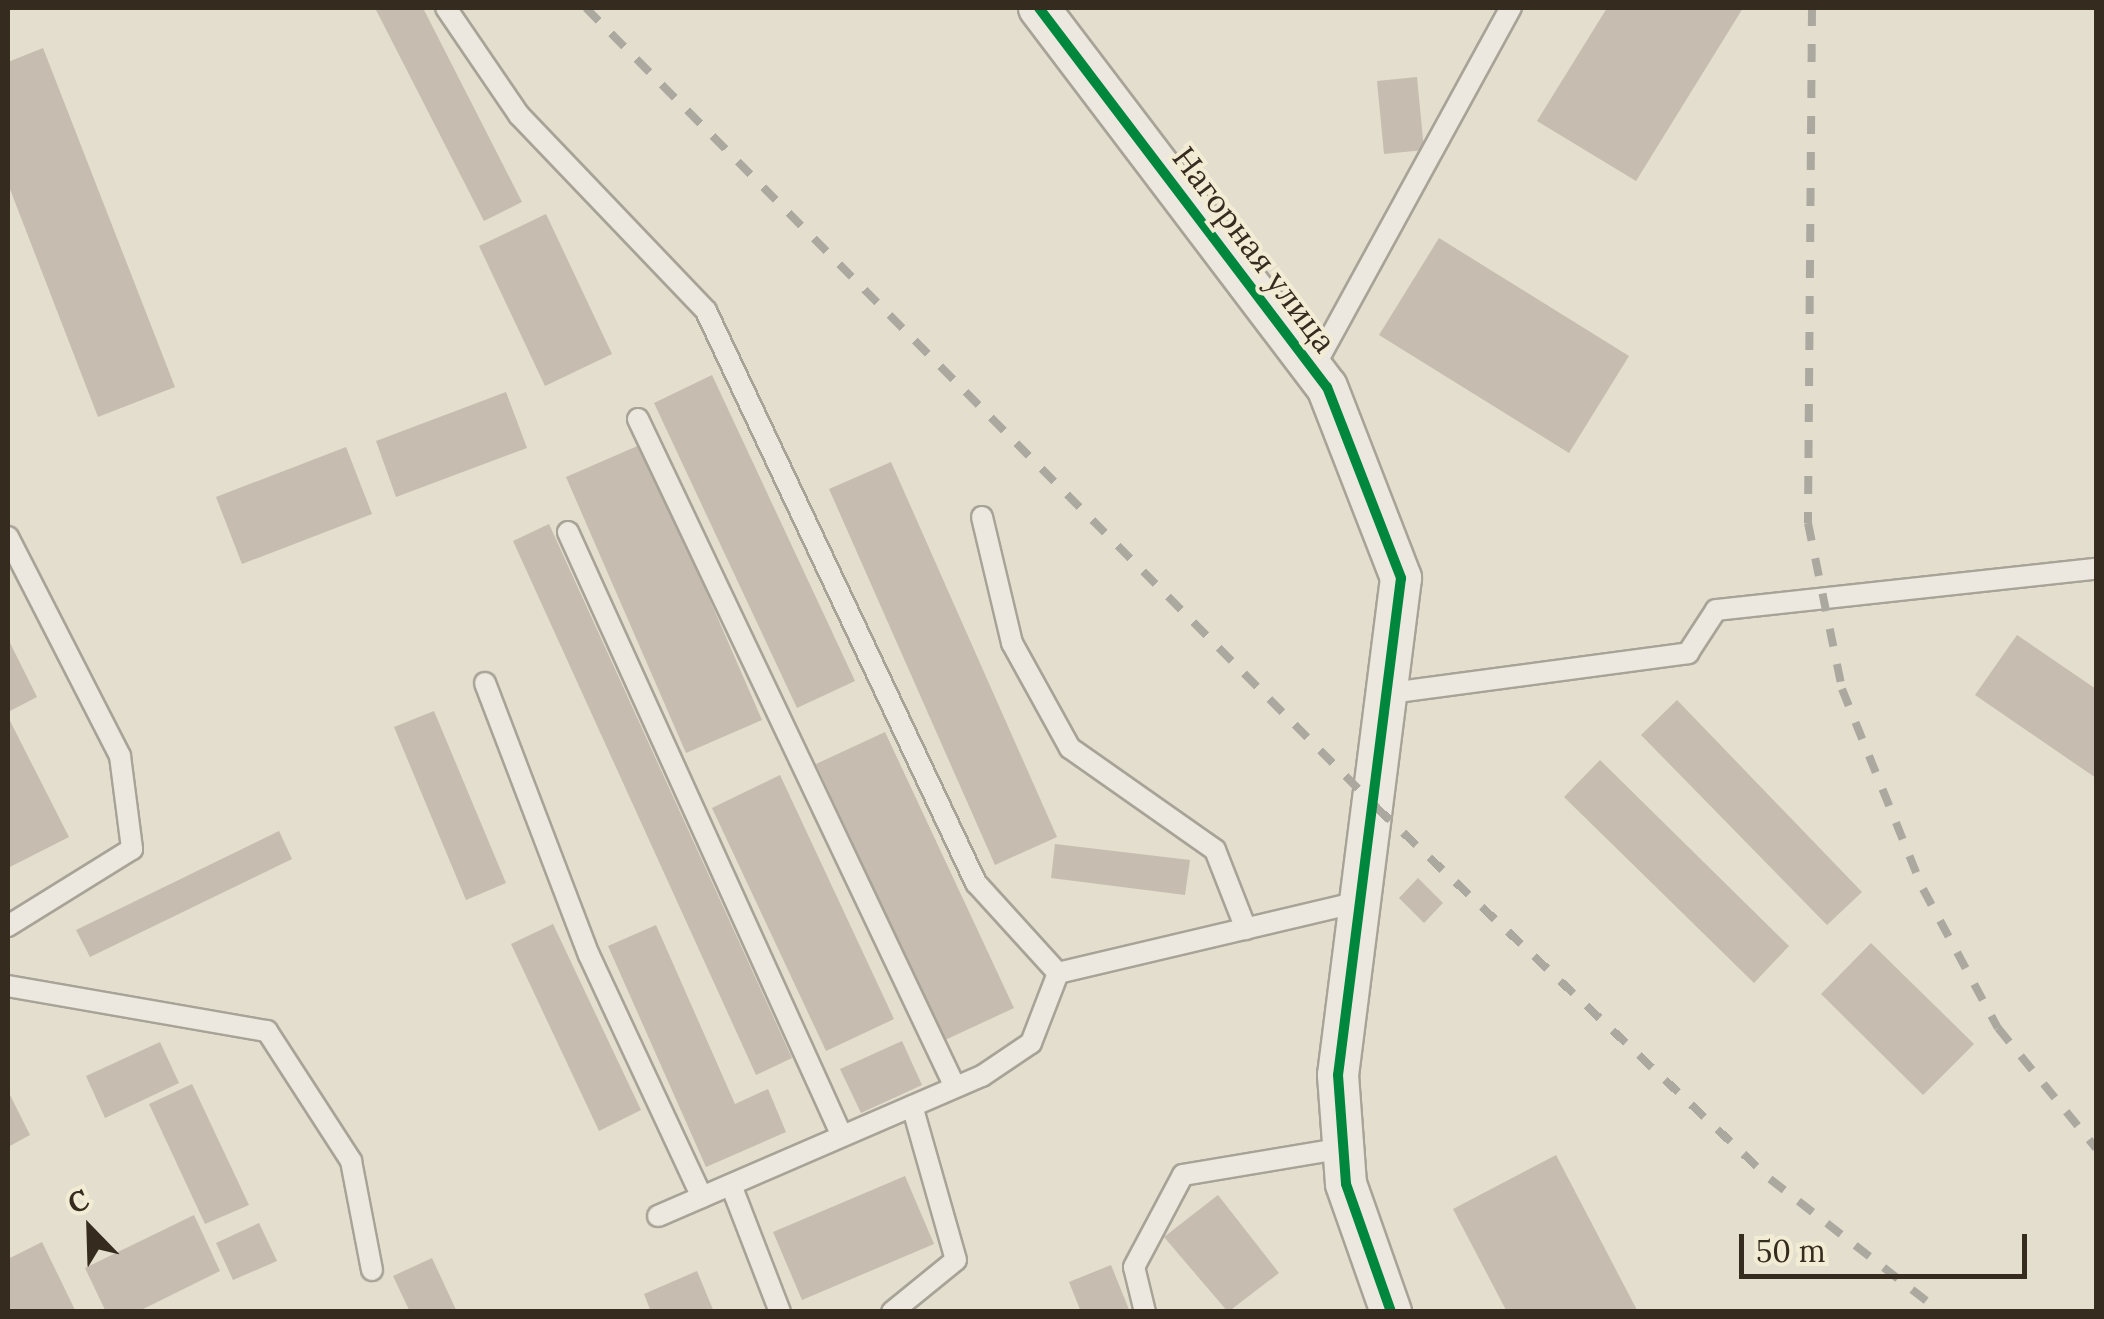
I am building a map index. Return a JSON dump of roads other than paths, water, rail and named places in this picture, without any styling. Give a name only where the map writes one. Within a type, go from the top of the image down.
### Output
[{"type":"street","name":"Нагорная улица","points":[[1040,8],[1312,369],[1401,578],[1364,900],[1338,1075],[1346,1184],[1391,1312]]},
{"type":"lane","points":[[446,8],[519,116],[706,310],[976,882],[1058,972]]},
{"type":"lane","points":[[1312,369],[1511,8]]},
{"type":"lane","points":[[638,419],[955,1087]]},
{"type":"lane","points":[[982,517],[1012,643],[1070,748],[1215,850],[1246,929]]},
{"type":"lane","points":[[568,532],[842,1136]]},
{"type":"lane","points":[[8,537],[120,756],[132,849],[8,926]]},
{"type":"lane","points":[[1390,693],[1688,653],[1716,610],[2096,569]]},
{"type":"lane","points":[[486,682],[589,955],[702,1197]]},
{"type":"lane","points":[[1058,972],[1364,900]]},
{"type":"lane","points":[[658,1216],[955,1087],[1031,1043],[1058,972]]},
{"type":"lane","points":[[8,986],[267,1031],[351,1161],[372,1270]]},
{"type":"lane","points":[[892,1312],[956,1260],[912,1106]]},
{"type":"lane","points":[[1146,1312],[1134,1267],[1183,1175],[1344,1148]]},
{"type":"lane","points":[[730,1185],[780,1312]]},
{"type":"railway","points":[[586,8],[1377,808],[1770,1179],[1941,1312]]},
{"type":"railway","points":[[1812,8],[1808,523],[1842,689],[1923,889],[1998,1028],[2096,1148]]}]
